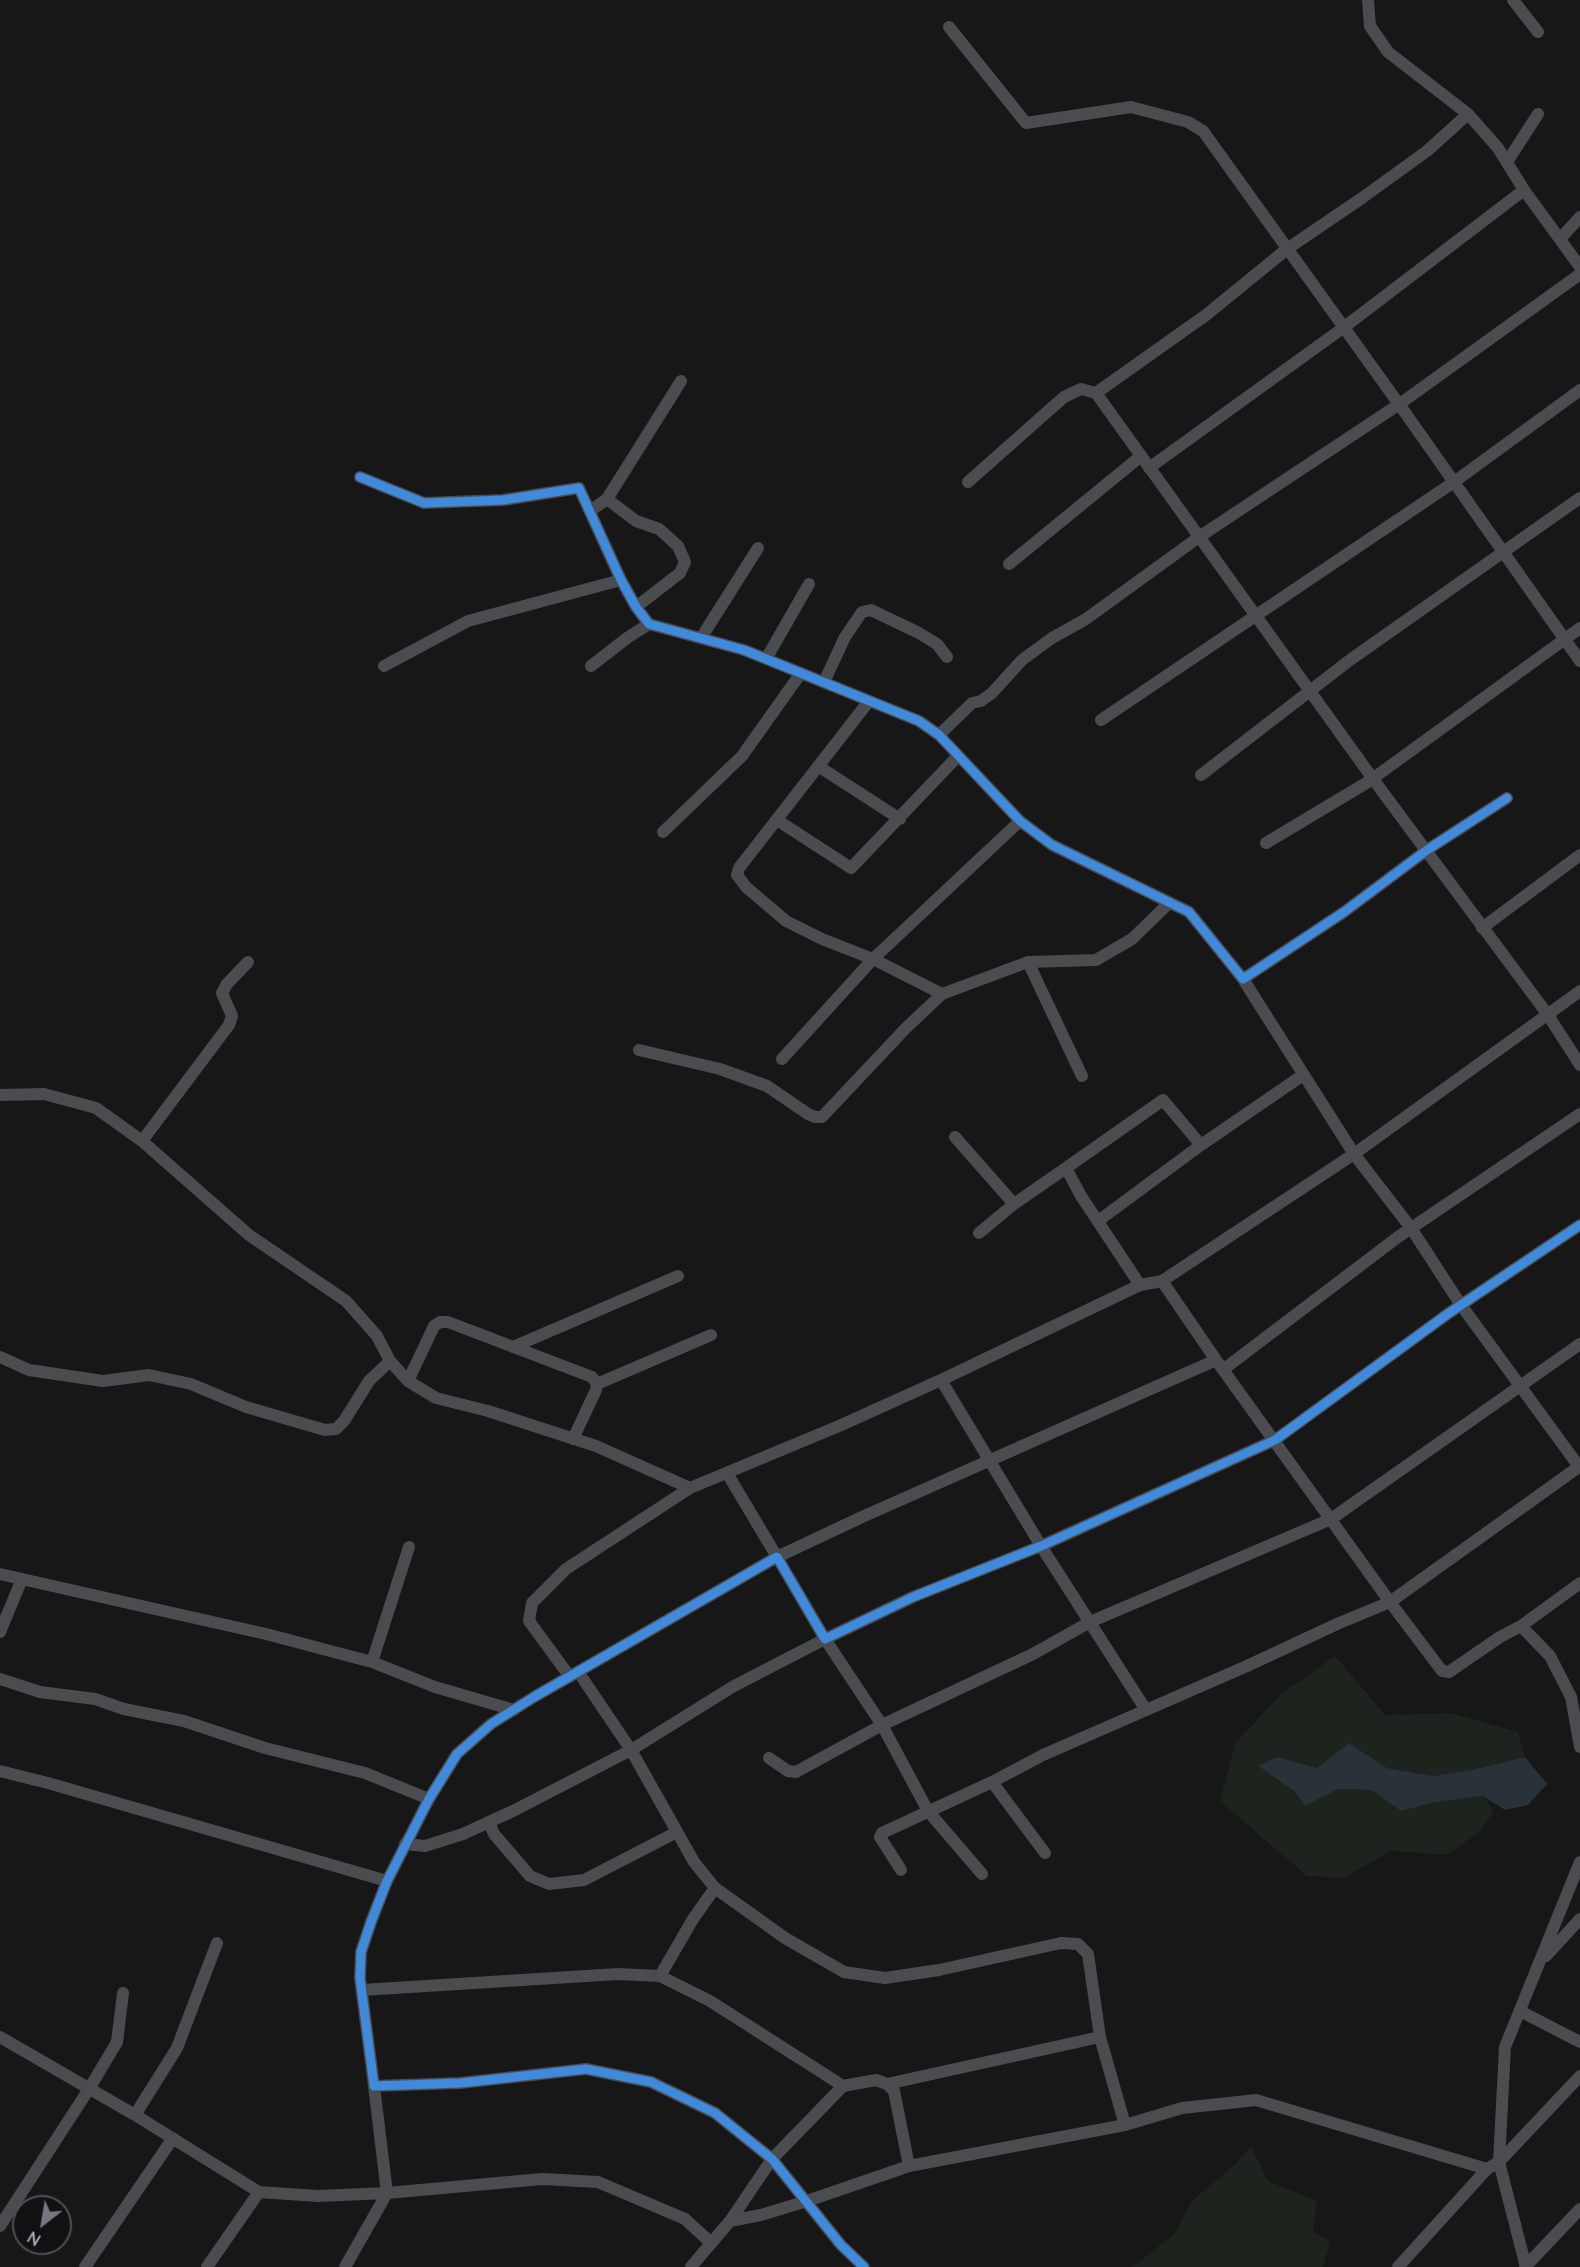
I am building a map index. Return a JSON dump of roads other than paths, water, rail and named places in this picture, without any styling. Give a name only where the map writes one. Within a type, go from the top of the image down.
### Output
[{"type":"street","points":[[1368,0],[1370,26],[1388,52],[1468,114],[1497,148],[1524,190],[1580,267]]},
{"type":"street","points":[[1513,0],[1538,32]]},
{"type":"street","points":[[949,27],[1026,123],[1131,108],[1188,122],[1203,131],[1580,661]]},
{"type":"street","points":[[1096,393],[1206,315],[1287,249],[1427,151],[1468,114]]},
{"type":"street","points":[[1507,162],[1538,114]]},
{"type":"street","points":[[1149,468],[1343,328],[1524,190]]},
{"type":"street","points":[[1560,239],[1580,217]]},
{"type":"street","points":[[939,735],[972,703],[981,701],[992,693],[1022,660],[1086,619],[1199,537],[1398,405],[1580,274]]},
{"type":"street","points":[[590,511],[607,500],[681,381]]},
{"type":"street","points":[[968,482],[1064,397],[1081,389],[1096,393],[1373,779],[1548,1015],[1580,1065]]},
{"type":"street","points":[[1101,720],[1454,482],[1580,390]]},
{"type":"street","points":[[1010,564],[1141,456]]},
{"type":"street","points":[[360,477],[424,503],[503,500],[579,488],[621,580],[636,607],[649,624],[766,659],[919,721],[939,735],[1020,821],[1052,845],[1189,912],[1243,980],[1354,1154],[1411,1228],[1461,1305],[1580,1467],[1390,1602],[1337,1623],[1043,1755],[992,1782],[882,1833],[880,1837],[901,1870]]},
{"type":"street","points":[[1201,775],[1309,690],[1580,498]]},
{"type":"street","points":[[607,500],[636,521],[659,529],[678,546],[685,561],[680,573],[636,607]]},
{"type":"street","points":[[701,638],[758,548]]},
{"type":"street","points":[[384,666],[468,621],[621,580]]},
{"type":"street","points":[[766,659],[809,584]]},
{"type":"street","points":[[824,682],[845,636],[862,612],[871,610],[937,644],[947,657]]},
{"type":"street","points":[[591,666],[649,624]]},
{"type":"street","points":[[1266,843],[1373,779],[1580,628]]},
{"type":"street","points":[[663,832],[742,756],[801,673]]},
{"type":"street","points":[[869,701],[739,868],[737,875],[746,887],[786,921],[822,939],[873,959],[942,994]]},
{"type":"street","points":[[777,820],[851,868],[958,756]]},
{"type":"street","points":[[818,766],[900,819]]},
{"type":"street","points":[[1243,980],[1344,912],[1426,850],[1507,798]]},
{"type":"street","points":[[782,1059],[873,959],[1020,821]]},
{"type":"street","points":[[1482,928],[1580,855]]},
{"type":"street","points":[[639,1050],[720,1069],[767,1086],[808,1114],[822,1117],[905,1029],[942,994],[1028,962],[1096,960],[1132,939],[1169,903]]},
{"type":"street","points":[[142,1141],[229,1025],[232,1016],[222,993],[227,984],[248,962]]},
{"type":"street","points":[[1028,962],[1082,1076]]},
{"type":"street","points":[[1125,2125],[1100,2037],[1088,1954],[1078,1944],[1061,1943],[939,1970],[885,1978],[844,1972],[785,1938],[715,1888],[694,1862],[631,1750],[574,1675],[529,1621],[532,1603],[566,1569],[690,1488],[941,1380],[1140,1285],[1162,1281],[1354,1154],[1580,991]]},
{"type":"street","points":[[1098,1221],[1201,1145],[1303,1075]]},
{"type":"street","points":[[0,1095],[44,1094],[96,1108],[142,1141],[249,1235],[346,1301],[377,1336],[390,1360],[408,1381],[436,1398],[488,1411],[596,1446],[690,1488]]},
{"type":"street","points":[[979,1233],[1014,1204],[1163,1100],[1201,1145]]},
{"type":"street","points":[[345,2267],[387,2193],[360,1978],[361,1952],[370,1922],[387,1881],[429,1799],[457,1754],[492,1724],[513,1710],[777,1557],[989,1461],[1220,1364],[1411,1228],[1580,1114]]},
{"type":"street","points":[[955,1137],[1014,1204]]},
{"type":"street","points":[[1066,1168],[1140,1285]]},
{"type":"street","points":[[405,1844],[425,1846],[463,1834],[489,1822],[631,1750],[734,1686],[825,1639],[913,1597],[1041,1546],[1275,1440],[1461,1305],[1580,1225]]},
{"type":"street","points":[[513,1347],[678,1276]]},
{"type":"street","points":[[1162,1281],[1390,1602],[1442,1671],[1449,1672],[1500,1637],[1521,1626],[1580,1583]]},
{"type":"street","points":[[408,1381],[434,1326],[440,1322],[448,1322],[592,1377],[597,1384],[596,1390],[573,1439]]},
{"type":"street","points":[[597,1384],[711,1335]]},
{"type":"street","points":[[769,1758],[788,1771],[796,1772],[882,1725],[1033,1654],[1090,1622],[1331,1519],[1580,1344]]},
{"type":"street","points":[[0,1357],[29,1370],[103,1380],[149,1375],[191,1384],[246,1407],[325,1430],[336,1429],[344,1421],[369,1382],[390,1360]]},
{"type":"street","points":[[941,1380],[1041,1546],[1146,1710]]},
{"type":"street","points":[[727,1473],[825,1639],[882,1725],[928,1811],[982,1874]]},
{"type":"street","points":[[372,1662],[409,1547]]},
{"type":"street","points":[[0,1574],[266,1634],[372,1662],[435,1687],[513,1710]]},
{"type":"street","points":[[0,1632],[22,1580]]},
{"type":"street","points":[[1521,1626],[1550,1656],[1575,1694],[1580,1747]]},
{"type":"street","points":[[0,1679],[40,1692],[95,1699],[124,1709],[184,1721],[265,1748],[365,1773],[429,1799]]},
{"type":"street","points":[[0,1771],[387,1881]]},
{"type":"street","points":[[992,1782],[1045,1853]]},
{"type":"street","points":[[489,1822],[494,1834],[530,1876],[549,1884],[584,1880],[677,1832]]},
{"type":"street","points":[[1525,2267],[1499,2162],[1505,2047],[1580,1862]]},
{"type":"street","points":[[660,1976],[693,1919],[715,1888]]},
{"type":"street","points":[[1540,1962],[1580,1919]]},
{"type":"street","points":[[135,2115],[177,2048],[217,1943]]},
{"type":"street","points":[[362,1990],[618,1974],[660,1976],[710,2001],[843,2086]]},
{"type":"street","points":[[0,2226],[90,2089],[117,2042],[123,1993]]},
{"type":"street","points":[[1520,2010],[1580,2042]]},
{"type":"street","points":[[887,2084],[1100,2037]]},
{"type":"street","points":[[2,2041],[135,2115],[259,2192],[318,2196],[387,2193],[542,2180],[598,2182],[685,2218],[711,2243]]},
{"type":"street","points":[[374,2086],[460,2083],[586,2069],[651,2082],[715,2113],[772,2159],[841,2245],[864,2267]]},
{"type":"street","points":[[1398,2267],[1487,2169],[1499,2162],[1580,2076]]},
{"type":"street","points":[[691,2267],[730,2221],[772,2159],[843,2086],[876,2080],[887,2084],[894,2091],[909,2166]]},
{"type":"street","points":[[730,2221],[807,2201],[909,2166],[1125,2125],[1182,2108],[1256,2100],[1487,2169]]},
{"type":"street","points":[[85,2267],[173,2138]]},
{"type":"street","points":[[207,2267],[259,2192]]},
{"type":"street","points":[[1525,2267],[1580,2209]]}]
